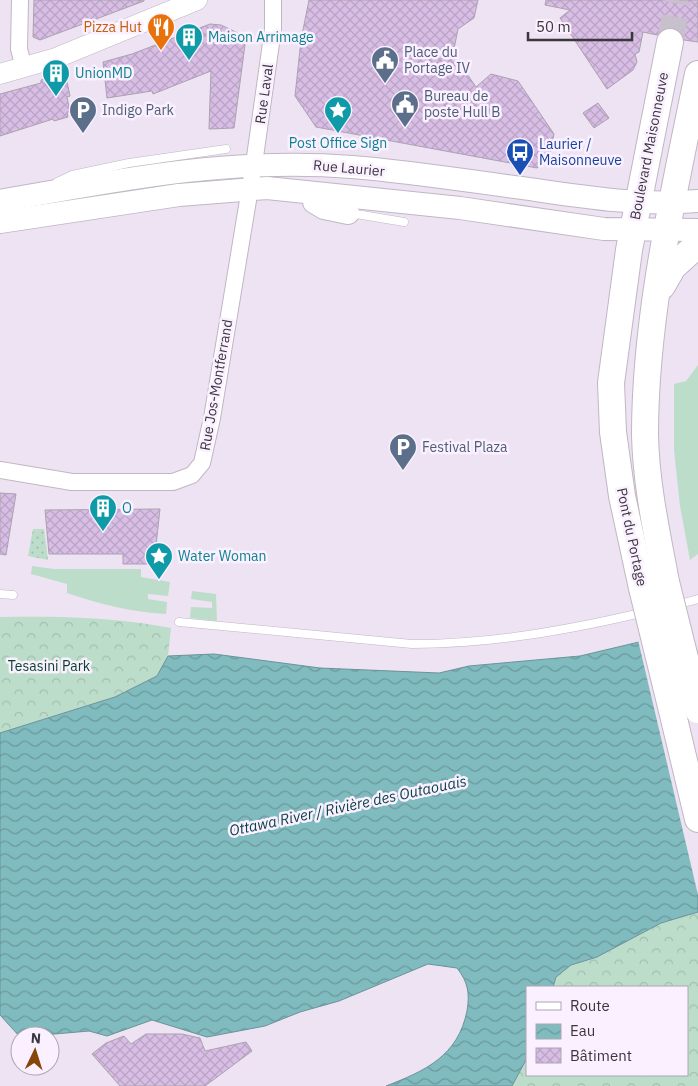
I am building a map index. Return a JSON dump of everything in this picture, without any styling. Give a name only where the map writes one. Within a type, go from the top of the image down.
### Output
[{"type":"main road","name":"Boulevard Maisonneuve","points":[[629,248],[670,42]]},
{"type":"main road","points":[[666,270],[667,229],[698,74]]},
{"type":"main road","name":"Rue Laurier","points":[[0,201],[178,172],[254,164],[368,168],[583,197],[639,202],[672,203],[698,201]]},
{"type":"main road","name":"Rue Laurier","points":[[0,222],[127,202],[250,188],[291,189],[460,208],[604,229],[629,248],[667,229],[698,230]]},
{"type":"main road","points":[[291,189],[324,208],[348,212]]},
{"type":"main road","points":[[666,270],[698,244]]},
{"type":"main road","name":"Pont du Portage","points":[[629,248],[611,383],[613,432],[622,496],[654,593],[698,710]]},
{"type":"main road","name":"Pont du Portage","points":[[666,270],[658,296],[650,352],[645,438],[652,506],[654,593],[698,819]]},
{"type":"street","points":[[20,0],[19,49],[24,68]]},
{"type":"street","points":[[0,74],[24,68],[133,28],[197,0]]},
{"type":"street","name":"Rue Laval","points":[[250,188],[273,29],[273,0]]},
{"type":"street","name":"Rue Jos-Montferrand","points":[[0,470],[72,482],[173,482],[183,480],[197,470],[202,463],[212,418],[250,188]]},
{"type":"lane","points":[[30,196],[72,175],[165,157],[226,149]]},
{"type":"lane","points":[[348,212],[404,222]]},
{"type":"lane","points":[[179,622],[412,644],[436,644],[509,638],[654,593]]},
{"type":"lane","points":[[0,594],[13,595]]},
{"type":"lane","points":[[662,608],[698,599]]},
{"type":"green space","points":[[698,365],[698,554],[690,560],[680,506],[674,450],[674,384],[686,381]]},
{"type":"green space","points":[[33,529],[44,529],[48,560],[28,556]]},
{"type":"green space","points":[[32,566],[54,569],[141,569],[141,577],[170,582],[168,596],[148,594],[148,599],[167,602],[166,614],[116,607],[67,593],[67,584],[31,574]]},
{"type":"green space","points":[[192,591],[216,594],[217,621],[190,618],[191,607],[212,608],[212,602],[191,599]]},
{"type":"green space","name":"Tesasini Park","points":[[0,617],[86,618],[150,624],[171,628],[168,656],[157,676],[115,697],[0,733]]},
{"type":"green space","points":[[698,912],[698,1086],[512,1086],[526,1060],[526,1076],[688,1076],[688,986],[553,986],[556,977],[571,965],[597,957],[661,923]]},
{"type":"water","name":"Ottawa River / Rivière des Outaouais","points":[[698,628],[698,912],[661,923],[597,957],[571,965],[556,977],[553,986],[526,986],[526,1060],[512,1086],[386,1086],[426,1068],[448,1051],[456,1040],[463,1027],[468,999],[466,983],[457,968],[428,964],[339,1001],[300,1012],[265,1026],[207,1037],[152,1020],[107,1036],[89,1031],[60,1034],[60,1026],[10,1026],[0,1015],[0,733],[115,697],[157,676],[168,656],[214,654],[320,668],[439,673],[469,666],[580,656]]},
{"type":"pier","points":[[698,626],[698,895],[638,640]]},
{"type":"building","points":[[34,0],[144,1],[40,40],[33,37]]},
{"type":"building","name":"Place du Portage IV","points":[[309,0],[478,0],[474,18],[458,29],[453,54],[476,87],[491,74],[518,81],[554,134],[549,158],[537,168],[316,127],[295,96],[301,40]]},
{"type":"building","points":[[546,0],[698,0],[698,42],[684,40],[680,31],[672,27],[665,28],[657,35],[643,32],[639,52],[635,54],[637,62],[633,70],[607,89],[560,18],[570,10],[545,5]]},
{"type":"building","points":[[210,24],[221,25],[246,37],[234,128],[209,129],[211,71],[153,94],[152,91],[107,98],[103,62],[132,54]]},
{"type":"building","points":[[65,72],[70,96],[67,97],[70,112],[67,112],[68,117],[54,121],[53,119],[0,136],[0,94],[41,83],[41,80]]},
{"type":"building","points":[[598,103],[609,118],[594,128],[583,113]]},
{"type":"building","points":[[0,493],[16,494],[6,555],[0,554]]},
{"type":"building","name":"O","points":[[160,509],[154,564],[123,564],[123,554],[49,554],[45,510]]},
{"type":"building","points":[[146,1034],[182,1034],[200,1038],[205,1051],[246,1042],[252,1051],[205,1086],[120,1086],[92,1054],[106,1043],[124,1036],[131,1044]]},
{"type":"tunnel","points":[[670,42],[678,0]]},
{"type":"place","name":"Pizza Hut","points":[[161,51]]},
{"type":"place","name":"Maison Arrimage","points":[[189,61]]},
{"type":"place","name":"Place du Portage IV","points":[[385,84]]},
{"type":"place","name":"UnionMD","points":[[56,97]]},
{"type":"place","name":"Bureau de poste Hull B","points":[[405,128]]},
{"type":"place","name":"Indigo Park","points":[[83,134]]},
{"type":"place","name":"Post Office Sign","points":[[338,134]]},
{"type":"place","name":"Laurier / Maisonneuve","points":[[520,176]]},
{"type":"place","name":"Festival Plaza","points":[[403,471]]},
{"type":"place","name":"O","points":[[103,532]]},
{"type":"place","name":"Water Woman","points":[[159,580]]}]
